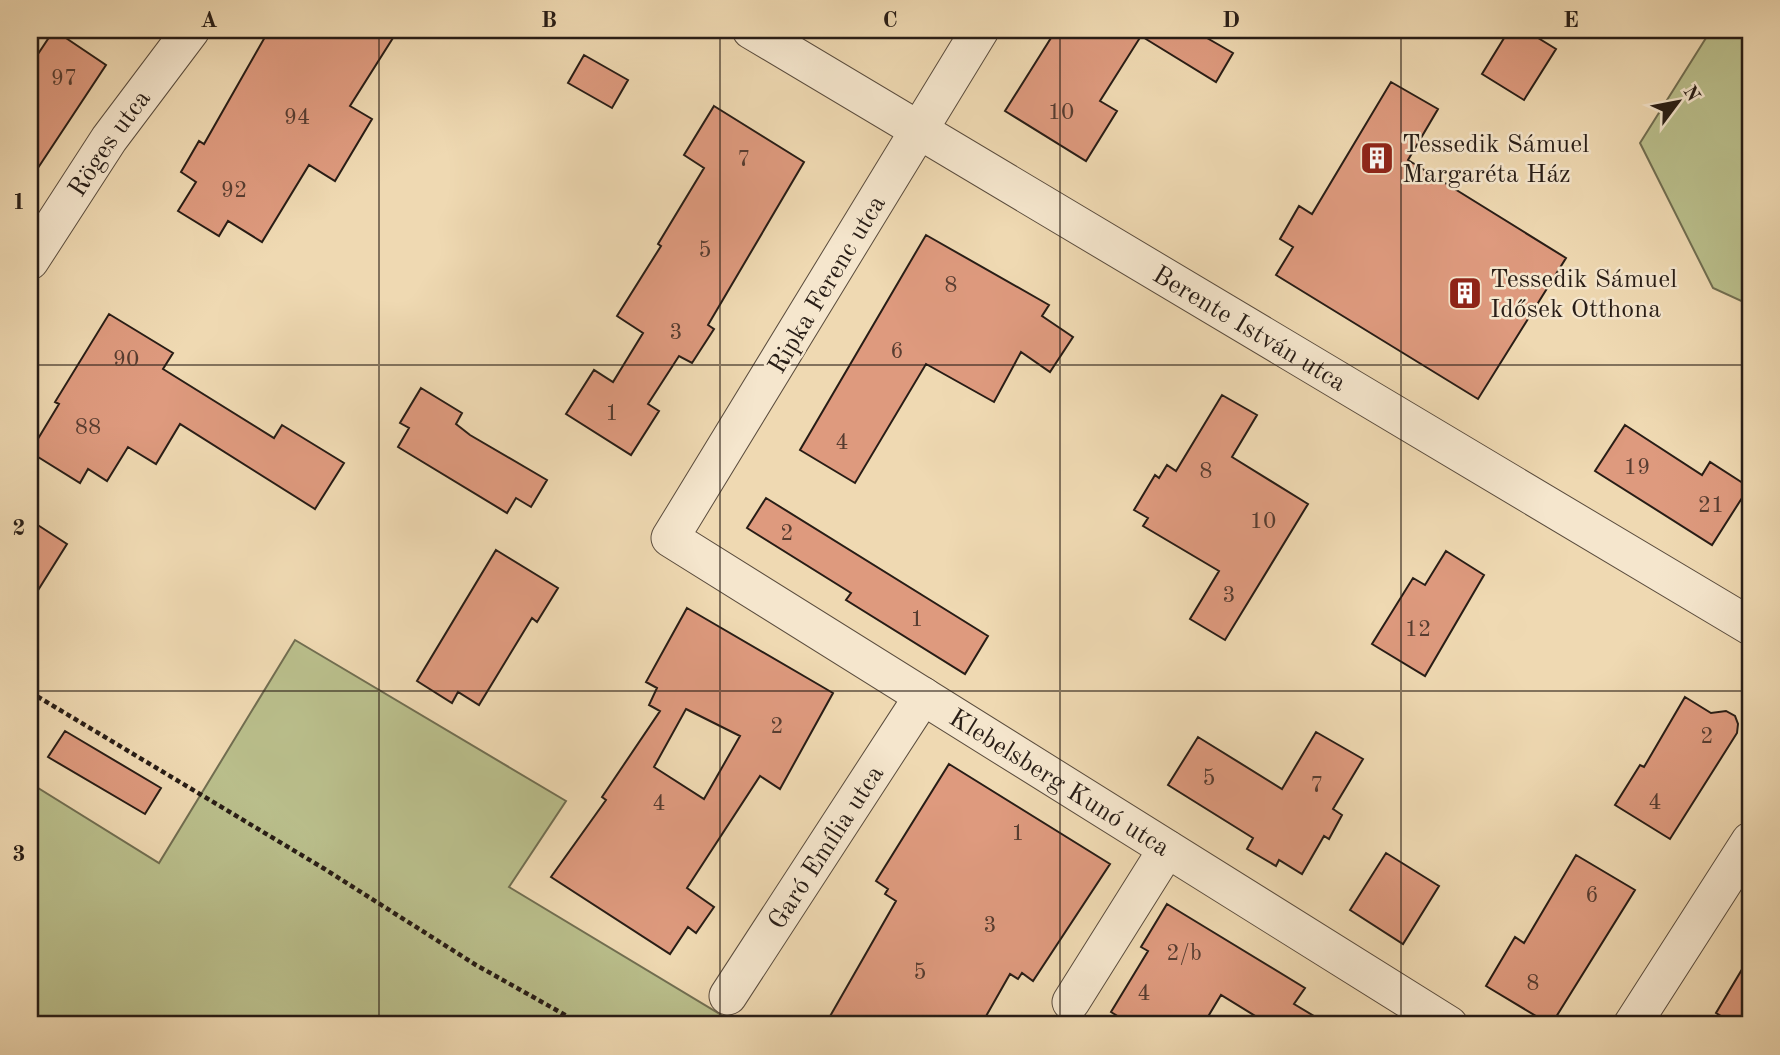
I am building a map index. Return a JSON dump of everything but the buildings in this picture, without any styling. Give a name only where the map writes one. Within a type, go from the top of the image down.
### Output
[{"type":"street","name":"Röges utca","points":[[30,261],[109,139],[191,30]]},
{"type":"street","name":"Berente István utca","points":[[751,30],[1750,626]]},
{"type":"street","name":"Ripka Ferenc utca","points":[[670,538],[980,30]]},
{"type":"street","name":"Klebelsberg Kunó utca","points":[[670,538],[1167,849],[1405,1014],[1449,1025]]},
{"type":"street","name":"Garó Emília utca","points":[[728,996],[923,696]]},
{"type":"street","points":[[1632,1025],[1750,842]]},
{"type":"street","points":[[1071,1002],[1167,849]]},
{"type":"path","points":[[30,692],[323,868],[476,965],[583,1025]]},
{"type":"green space","points":[[1711,30],[1750,30],[1750,305],[1713,288],[1640,143]]},
{"type":"green space","points":[[295,640],[566,801],[509,887],[738,1025],[30,1025],[30,783],[159,863]]},
{"type":"place","name":"Tessedik Sámuel Margaréta Ház","points":[[1377,158]]},
{"type":"place","name":"Tessedik Sámuel Idősek Otthona","points":[[1465,293]]}]
